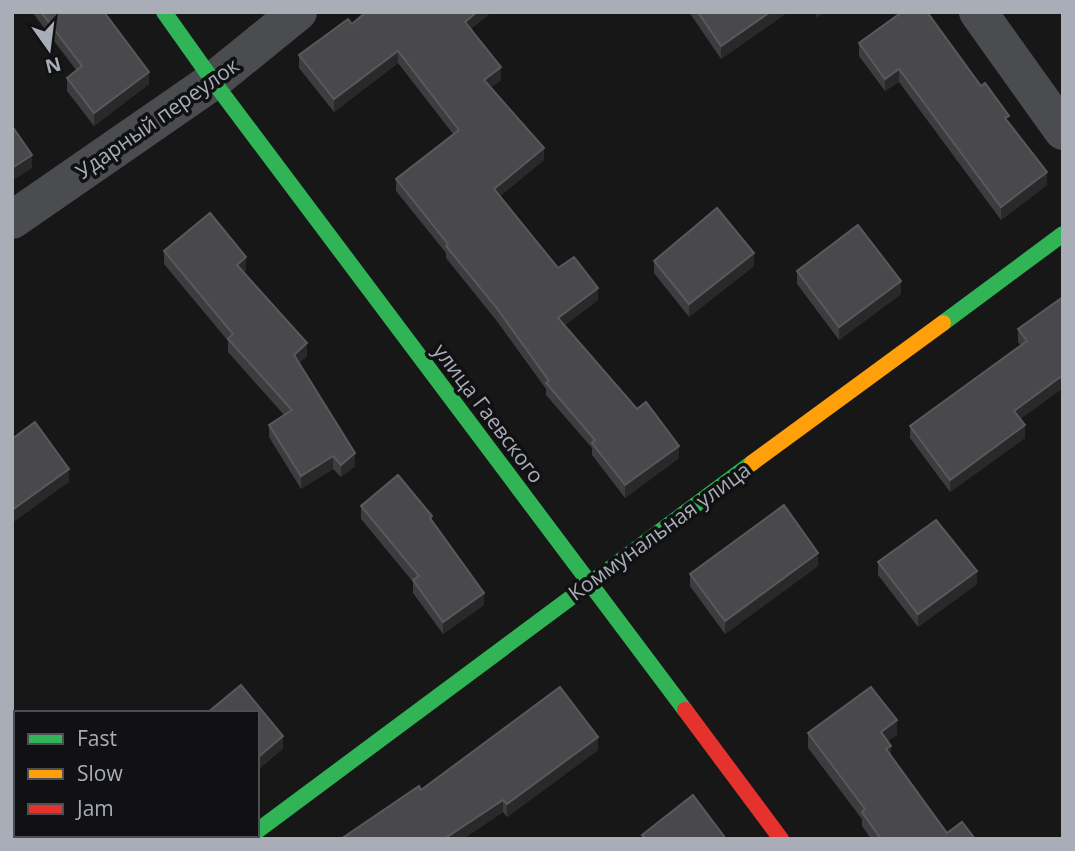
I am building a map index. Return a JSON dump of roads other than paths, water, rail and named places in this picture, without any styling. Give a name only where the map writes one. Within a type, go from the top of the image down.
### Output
[{"type":"main road","name":"улица Гаевского","points":[[164,12],[781,839]]},
{"type":"main road","name":"Коммунальная улица","points":[[259,830],[1063,234]]},
{"type":"street","name":"Ударный переулок","points":[[12,220],[213,81],[298,12]]},
{"type":"street","points":[[978,12],[1063,131]]}]
